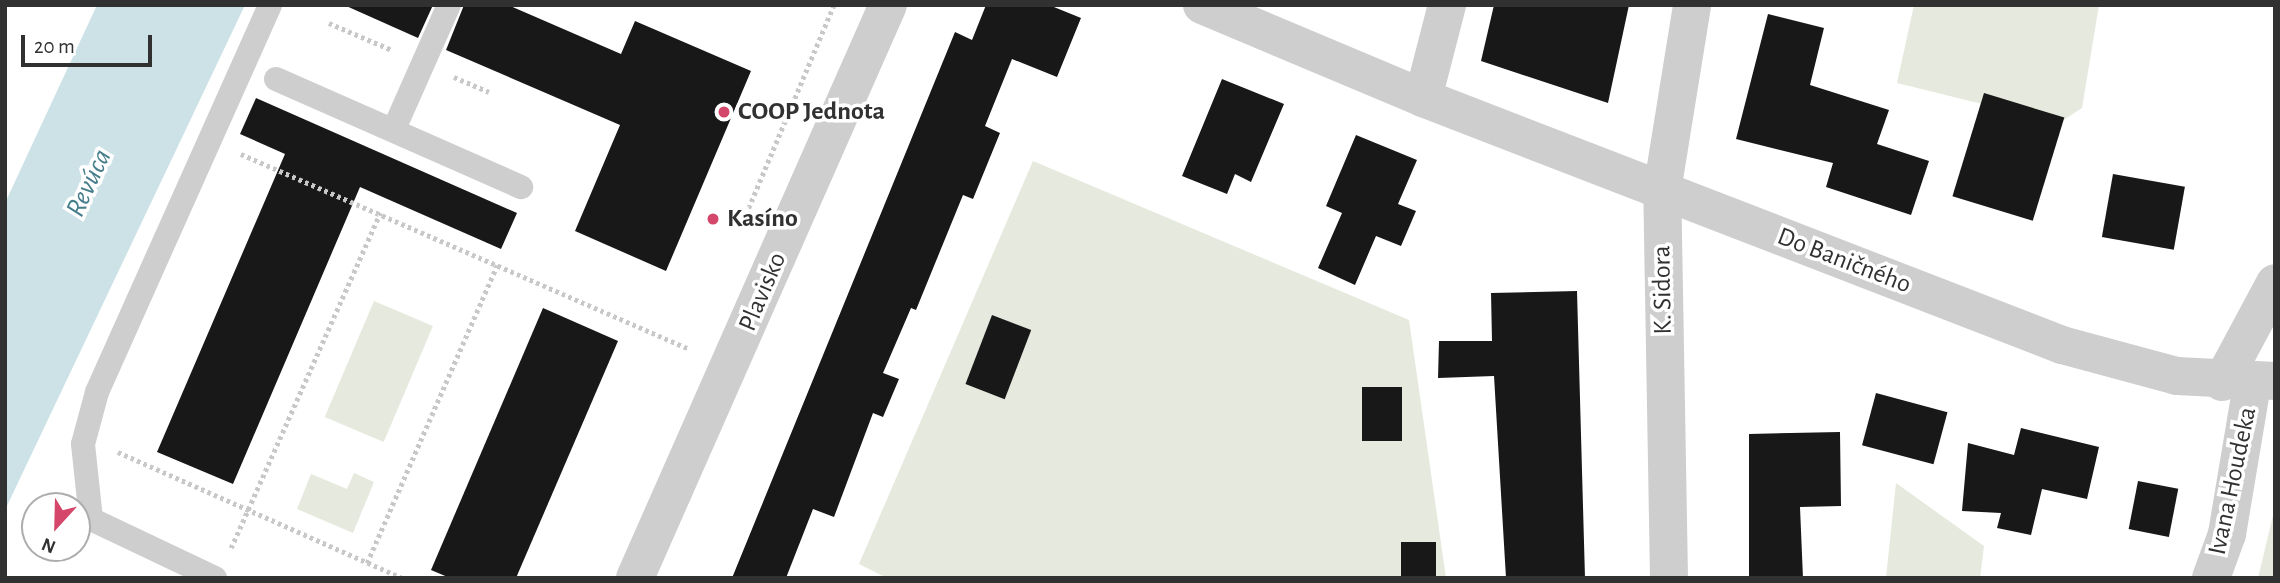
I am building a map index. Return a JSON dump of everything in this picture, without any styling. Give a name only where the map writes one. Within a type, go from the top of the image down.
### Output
[{"type":"street","name":"Plavisko","points":[[635,578],[888,5]]},
{"type":"street","name":"Do Baničného","points":[[1202,5],[1423,99],[2062,345],[2250,382]]},
{"type":"street","points":[[1423,99],[1447,5]]},
{"type":"street","name":"K. Sidora","points":[[1669,578],[1662,191],[1692,5]]},
{"type":"street","name":"Ivana Houdeka","points":[[2211,578],[2227,534],[2250,382],[2275,284]]},
{"type":"lane","points":[[214,577],[91,519],[86,433],[97,391],[207,141],[271,5]]},
{"type":"lane","points":[[394,129],[449,5]]},
{"type":"lane","points":[[276,79],[520,187]]},
{"type":"path","points":[[207,141],[380,213],[689,349]]},
{"type":"path","points":[[214,577],[248,511],[380,213]]},
{"type":"path","points":[[367,563],[498,265]]},
{"type":"path","points":[[86,433],[248,511],[402,578]]},
{"type":"shaded area","points":[[1914,5],[2099,5],[2082,108],[2059,123],[1897,83]]},
{"type":"shaded area","points":[[1033,161],[1409,320],[1446,578],[887,578],[859,564]]},
{"type":"shaded area","points":[[374,301],[433,326],[384,442],[325,417]]},
{"type":"shaded area","points":[[354,473],[374,482],[353,533],[297,509],[311,474],[347,489]]},
{"type":"shaded area","points":[[1896,483],[1984,546],[1980,578],[1886,578]]},
{"type":"shaded area","points":[[2275,507],[2275,578],[2258,578]]},
{"type":"water","name":"Revúca","points":[[97,5],[245,5],[5,510],[5,203]]},
{"type":"building","points":[[344,5],[433,5],[418,38]]},
{"type":"building","points":[[464,5],[508,5],[621,54],[635,21],[751,71],[666,271],[575,231],[620,125],[446,50]]},
{"type":"building","points":[[986,5],[1049,5],[1081,18],[1057,77],[1012,59],[985,126],[1000,133],[973,199],[963,195],[916,310],[911,308],[883,373],[899,379],[883,417],[873,413],[834,517],[813,509],[786,578],[732,578],[955,32],[972,40]]},
{"type":"building","points":[[1494,5],[1629,5],[1608,103],[1481,61]]},
{"type":"building","points":[[1768,14],[1824,28],[1810,85],[1889,110],[1877,144],[1929,161],[1911,215],[1826,187],[1833,163],[1736,139]]},
{"type":"building","points":[[1222,79],[1284,104],[1251,182],[1235,174],[1227,194],[1182,176]]},
{"type":"building","points":[[1984,93],[2064,118],[2033,221],[1952,196]]},
{"type":"building","points":[[256,98],[517,213],[501,249],[360,187],[233,484],[157,452],[285,154],[240,134]]},
{"type":"building","points":[[1356,135],[1417,160],[1398,204],[1416,211],[1401,246],[1376,236],[1355,285],[1318,268],[1342,213],[1326,206]]},
{"type":"building","points":[[2113,174],[2185,187],[2174,250],[2102,237]]},
{"type":"building","points":[[1577,291],[1585,578],[1506,578],[1494,376],[1438,378],[1439,341],[1492,341],[1491,293]]},
{"type":"building","points":[[543,308],[618,341],[516,578],[450,578],[431,570]]},
{"type":"building","points":[[992,315],[1031,330],[1005,399],[965,384]]},
{"type":"building","points":[[1362,387],[1402,387],[1402,441],[1362,441]]},
{"type":"building","points":[[1876,393],[1947,412],[1934,464],[1862,445]]},
{"type":"building","points":[[2021,428],[2099,447],[2087,499],[2042,489],[2031,535],[1997,528],[2001,513],[1962,511],[1968,443],[2014,455]]},
{"type":"building","points":[[1840,432],[1841,506],[1800,507],[1803,578],[1749,578],[1749,434]]},
{"type":"building","points":[[2138,481],[2178,489],[2169,537],[2129,529]]},
{"type":"building","points":[[1401,542],[1436,542],[1436,578],[1401,578]]},
{"type":"place","name":"COOP Jednota","points":[[724,112]]},
{"type":"place","name":"Kasíno","points":[[713,219]]}]
